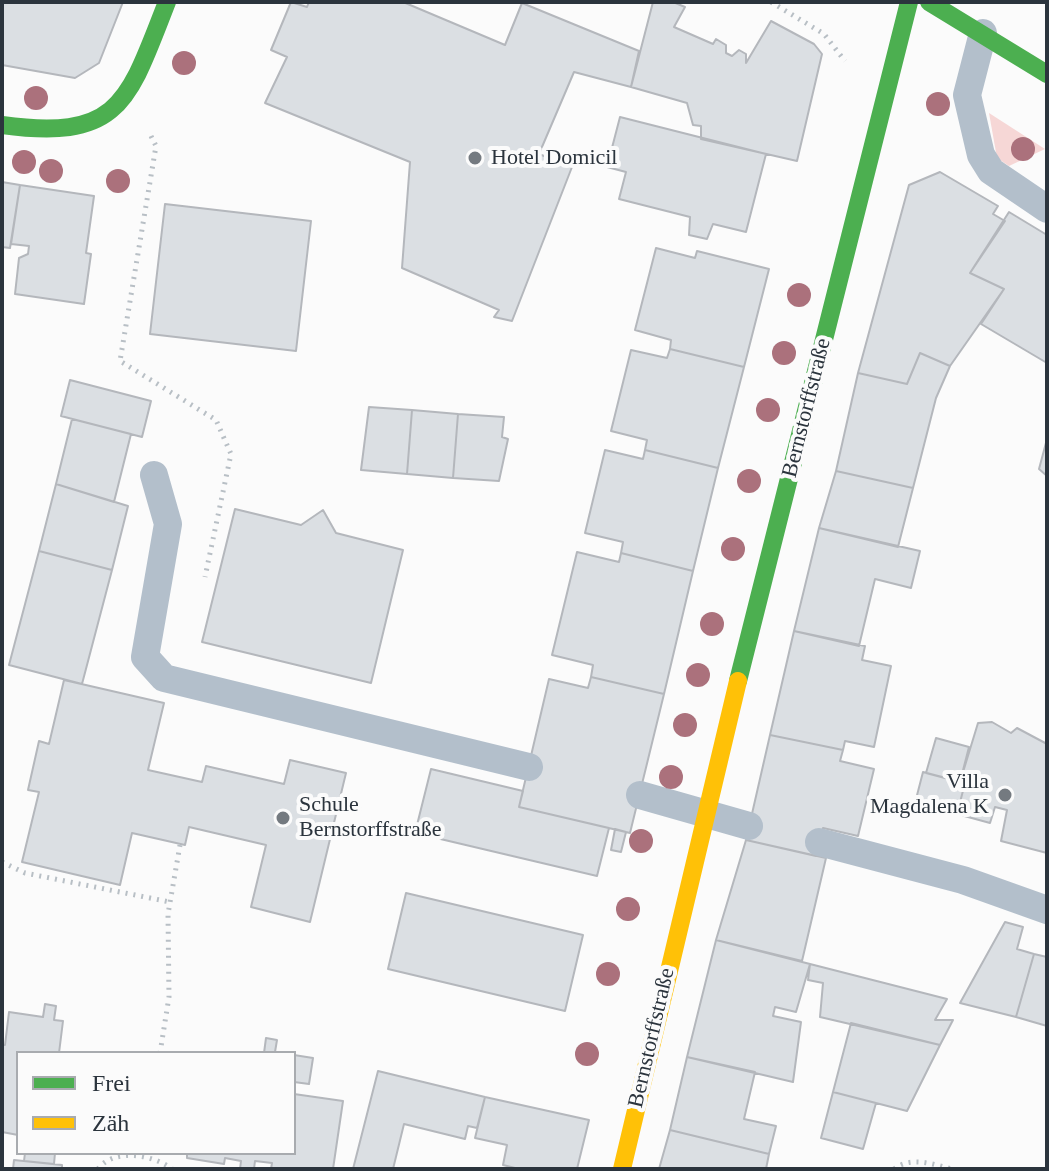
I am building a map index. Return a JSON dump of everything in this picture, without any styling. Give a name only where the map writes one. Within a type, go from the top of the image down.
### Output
[{"type":"street","points":[[2,125],[29,131],[67,131],[98,124],[132,90],[167,2]]},
{"type":"street","name":"Bernstorffstraße","points":[[622,1169],[704,814],[909,2]]},
{"type":"street","points":[[929,2],[1047,74]]},
{"type":"lane","points":[[983,33],[967,95],[981,155],[991,171],[1047,209]]},
{"type":"lane","points":[[154,475],[168,524],[145,657],[164,678],[529,767]]},
{"type":"lane","points":[[640,795],[749,826]]},
{"type":"lane","points":[[819,842],[963,880],[1047,910]]},
{"type":"path","points":[[771,2],[824,34],[853,69]]},
{"type":"path","points":[[132,90],[156,146],[120,361],[216,420],[231,454],[205,577]]},
{"type":"path","points":[[160,1051],[169,997],[170,902],[180,845]]},
{"type":"path","points":[[2,862],[25,873],[170,902]]},
{"type":"path","points":[[98,1169],[106,1159],[117,1155],[143,1156],[172,1169]]},
{"type":"path","points":[[894,1169],[902,1162],[921,1162],[952,1169]]},
{"type":"shaded area","points":[[989,113],[1045,149],[1009,166],[997,158]]},
{"type":"building","points":[[2,2],[123,2],[99,63],[75,78],[2,65]]},
{"type":"building","name":"Hotel Domicil","points":[[291,2],[307,7],[309,2],[403,2],[505,45],[522,3],[639,51],[631,87],[574,72],[539,154],[572,167],[512,321],[494,317],[499,310],[402,268],[410,162],[265,103],[287,57],[271,50]]},
{"type":"building","points":[[653,2],[673,2],[685,7],[674,27],[713,44],[716,39],[726,45],[726,53],[732,56],[739,50],[746,54],[746,63],[771,21],[814,44],[822,54],[797,161],[701,139],[701,126],[693,125],[687,103],[631,87]]},
{"type":"building","points":[[620,117],[766,154],[746,232],[713,224],[707,239],[689,235],[690,217],[619,199],[626,172],[607,167]]},
{"type":"building","points":[[940,172],[998,206],[993,214],[1005,221],[970,273],[1004,289],[950,366],[920,353],[907,384],[858,373],[909,185]]},
{"type":"building","points":[[2,182],[20,185],[10,248],[2,247]]},
{"type":"building","points":[[20,185],[94,196],[86,253],[91,254],[84,304],[15,294],[19,258],[28,254],[29,246],[11,244]]},
{"type":"building","points":[[165,204],[311,221],[296,351],[150,334]]},
{"type":"building","points":[[1009,212],[1047,235],[1047,363],[981,324],[1004,289],[970,273]]},
{"type":"building","points":[[656,248],[695,258],[697,251],[769,269],[744,367],[670,349],[671,340],[635,330]]},
{"type":"building","points":[[670,349],[744,367],[718,468],[645,450],[647,440],[611,431],[631,350],[667,358]]},
{"type":"building","points":[[920,353],[950,366],[936,398],[913,488],[836,471],[858,373],[907,384]]},
{"type":"building","points":[[70,380],[151,401],[142,437],[61,416]]},
{"type":"building","points":[[369,407],[412,410],[407,474],[361,470]]},
{"type":"building","points":[[412,410],[458,414],[453,478],[407,474]]},
{"type":"building","points":[[458,414],[504,417],[502,437],[508,439],[499,481],[453,478]]},
{"type":"building","points":[[72,419],[131,434],[114,502],[56,484]]},
{"type":"building","points":[[1047,439],[1047,476],[1039,469]]},
{"type":"building","points":[[605,450],[643,459],[645,450],[718,468],[693,571],[621,553],[623,542],[585,533]]},
{"type":"building","points":[[836,471],[913,488],[898,547],[819,528]]},
{"type":"building","points":[[56,484],[128,506],[112,570],[39,551]]},
{"type":"building","points":[[235,509],[301,525],[323,510],[336,533],[403,550],[371,683],[202,642]]},
{"type":"building","points":[[819,528],[920,551],[911,588],[875,579],[859,646],[794,631]]},
{"type":"building","points":[[39,551],[112,570],[82,684],[9,665]]},
{"type":"building","points":[[577,552],[619,562],[621,553],[693,571],[664,694],[591,677],[593,665],[552,655]]},
{"type":"building","points":[[794,631],[865,646],[862,660],[891,666],[874,747],[845,741],[843,750],[770,735]]},
{"type":"building","points":[[591,677],[664,694],[630,833],[519,807],[549,679],[588,688]]},
{"type":"building","points":[[64,680],[164,703],[148,770],[202,782],[206,766],[284,784],[290,760],[346,773],[310,922],[251,907],[266,845],[189,827],[185,845],[132,833],[120,885],[22,862],[39,792],[28,790],[39,741],[49,744]]},
{"type":"building","name":"Villa Magdalena K","points":[[992,722],[1011,733],[1017,728],[1047,744],[1047,853],[1001,841],[1007,810],[995,807],[990,823],[957,814],[965,783],[960,782],[978,723]]},
{"type":"building","points":[[770,735],[843,750],[840,761],[874,769],[858,836],[823,828],[816,856],[746,840]]},
{"type":"building","points":[[936,738],[969,747],[960,782],[926,773]]},
{"type":"building","points":[[431,769],[523,791],[519,807],[609,828],[597,876],[415,833]]},
{"type":"building","points":[[923,772],[965,783],[957,814],[915,803]]},
{"type":"building","points":[[615,829],[626,832],[621,852],[611,850]]},
{"type":"building","points":[[746,840],[826,858],[802,961],[716,940]]},
{"type":"building","points":[[406,893],[583,935],[565,1011],[388,969]]},
{"type":"building","points":[[1005,922],[1023,927],[1017,949],[1034,954],[1016,1017],[960,1003]]},
{"type":"building","points":[[716,940],[810,964],[796,1012],[775,1007],[773,1016],[801,1022],[793,1082],[687,1057]]},
{"type":"building","points":[[1034,954],[1047,957],[1047,1026],[1016,1017]]},
{"type":"building","points":[[810,964],[947,999],[935,1020],[953,1020],[940,1045],[820,1017],[823,983],[808,980]]},
{"type":"building","points":[[45,1004],[56,1006],[54,1020],[63,1021],[59,1051],[16,1051],[16,1135],[2,1132],[2,1045],[5,1045],[9,1012],[43,1017]]},
{"type":"building","points":[[851,1023],[940,1045],[907,1111],[833,1092]]},
{"type":"building","points":[[266,1038],[277,1040],[275,1051],[264,1051]]},
{"type":"building","points":[[296,1055],[313,1058],[309,1084],[296,1082]]},
{"type":"building","points":[[687,1057],[755,1072],[744,1119],[776,1126],[769,1154],[670,1130]]},
{"type":"building","points":[[378,1071],[485,1097],[477,1128],[468,1126],[465,1139],[404,1124],[393,1169],[353,1169]]},
{"type":"building","points":[[833,1092],[876,1103],[863,1149],[821,1138]]},
{"type":"building","points":[[296,1094],[343,1101],[333,1169],[271,1169],[272,1163],[255,1161],[254,1169],[240,1169],[241,1161],[225,1158],[224,1164],[187,1158],[187,1155],[296,1155]]},
{"type":"building","points":[[485,1097],[589,1120],[577,1169],[519,1169],[503,1165],[507,1145],[475,1138]]},
{"type":"building","points":[[670,1130],[769,1154],[766,1169],[659,1169]]},
{"type":"building","points":[[25,1155],[55,1155],[54,1164],[24,1161]]},
{"type":"building","points":[[14,1160],[62,1165],[62,1169],[13,1169]]},
{"type":"traffic: fast","points":[[2,125],[72,127],[96,119],[114,107],[129,89],[141,66],[167,2]]},
{"type":"traffic: fast","points":[[738,681],[909,2]]},
{"type":"traffic: fast","points":[[929,2],[1047,74]]},
{"type":"traffic: slow","points":[[622,1169],[738,681]]},
{"type":"place","name":"Hotel Domicil","points":[[475,158]]},
{"type":"place","name":"Villa Magdalena K","points":[[1005,795]]},
{"type":"place","name":"Schule Bernstorffstraße","points":[[283,818]]}]
